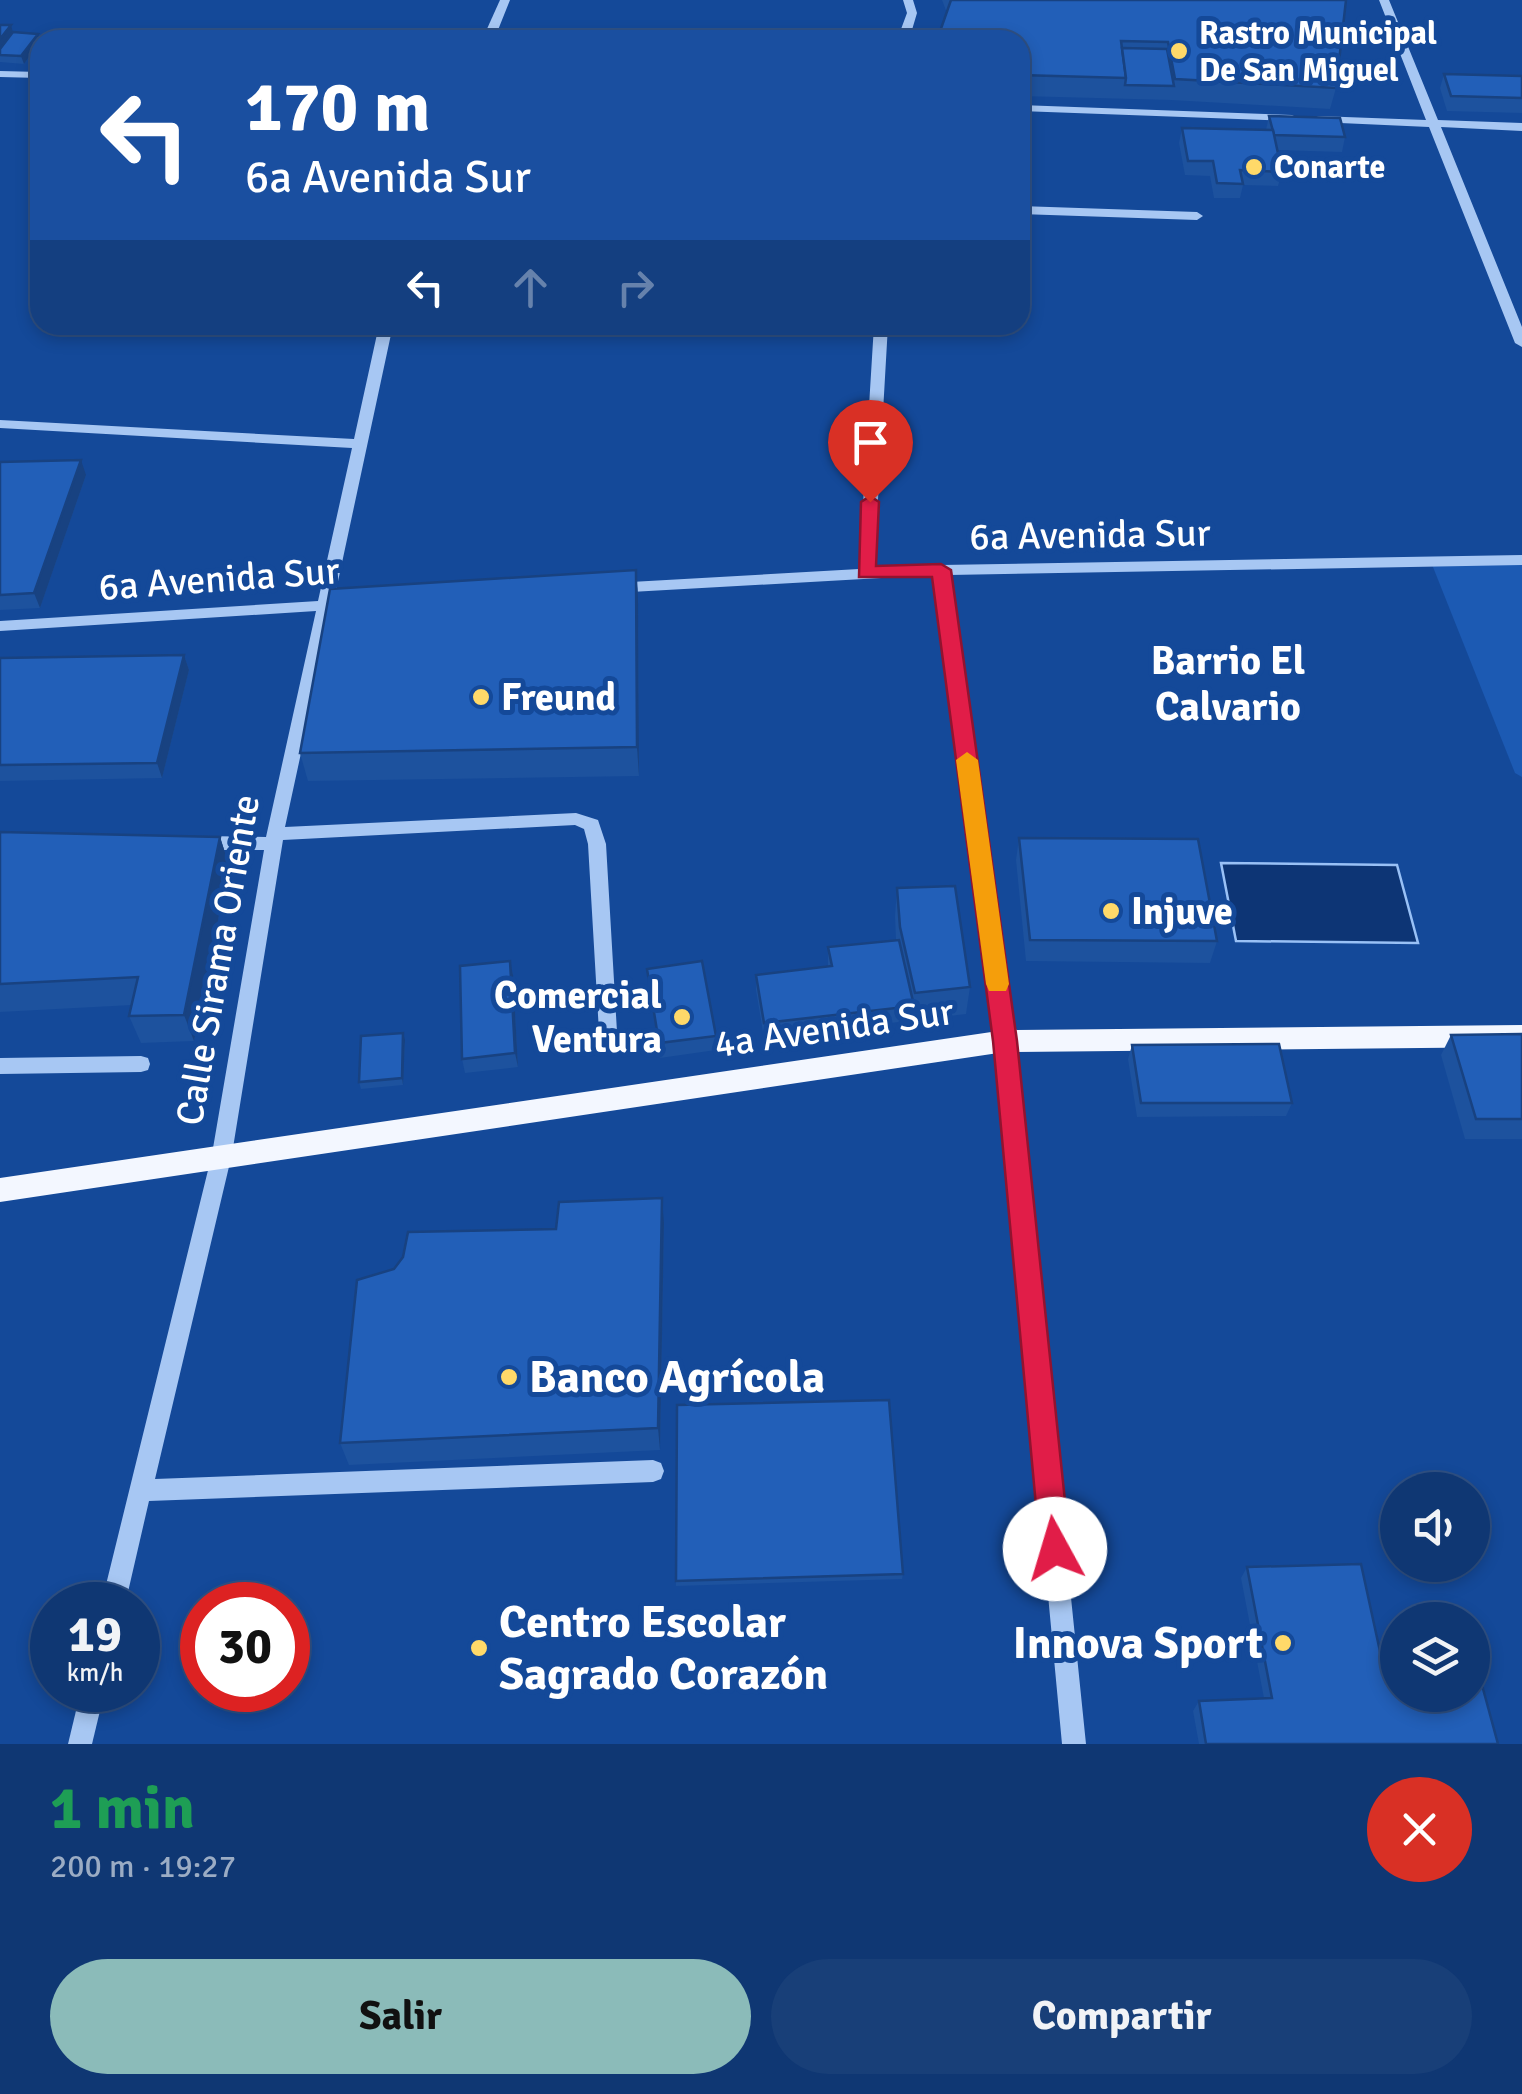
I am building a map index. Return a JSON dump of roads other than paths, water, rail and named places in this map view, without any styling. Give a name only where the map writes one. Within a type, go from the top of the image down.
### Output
[{"type":"main road","name":"4a Avenida Sur","points":[[0,1190],[222,1154],[1005,1041],[1522,1036]]},
{"type":"street","points":[[492,30],[505,0]]},
{"type":"street","points":[[906,30],[912,14],[908,0]]},
{"type":"street","points":[[1384,0],[1522,342]]},
{"type":"street","points":[[0,74],[30,75]]},
{"type":"street","points":[[1030,108],[1522,128]]},
{"type":"street","points":[[1030,210],[1197,216]]},
{"type":"street","name":"Calle Sirama Oriente","points":[[119,1582],[222,1154],[274,839],[384,335]]},
{"type":"street","points":[[866,572],[880,335]]},
{"type":"street","points":[[0,424],[361,444]]},
{"type":"street","name":"6a Avenida Sur","points":[[586,590],[866,572],[1522,560]]},
{"type":"street","points":[[941,570],[1005,1041],[1074,1744]]},
{"type":"street","name":"6a Avenida Sur","points":[[0,626],[367,603]]},
{"type":"street","points":[[176,842],[576,818],[592,825],[597,844],[608,1032]]},
{"type":"street","points":[[0,1066],[140,1064]]},
{"type":"street","points":[[141,1490],[653,1471]]},
{"type":"street","points":[[80,1744],[88,1712]]},
{"type":"place","name":"Rastro Municipal De San Miguel","points":[[1179,51]]},
{"type":"place","name":"Conarte","points":[[1254,167]]},
{"type":"place","name":"Freund","points":[[481,697]]},
{"type":"place","name":"Injuve","points":[[1111,911]]},
{"type":"place","name":"Comercial Ventura","points":[[682,1017]]},
{"type":"place","name":"Banco Agrícola","points":[[509,1377]]},
{"type":"place","name":"Innova Sport","points":[[1283,1643]]},
{"type":"place","name":"Centro Escolar Sagrado Corazón","points":[[479,1648]]},
{"type":"district","name":"Barrio El Calvario","points":[[1228,684]]}]
